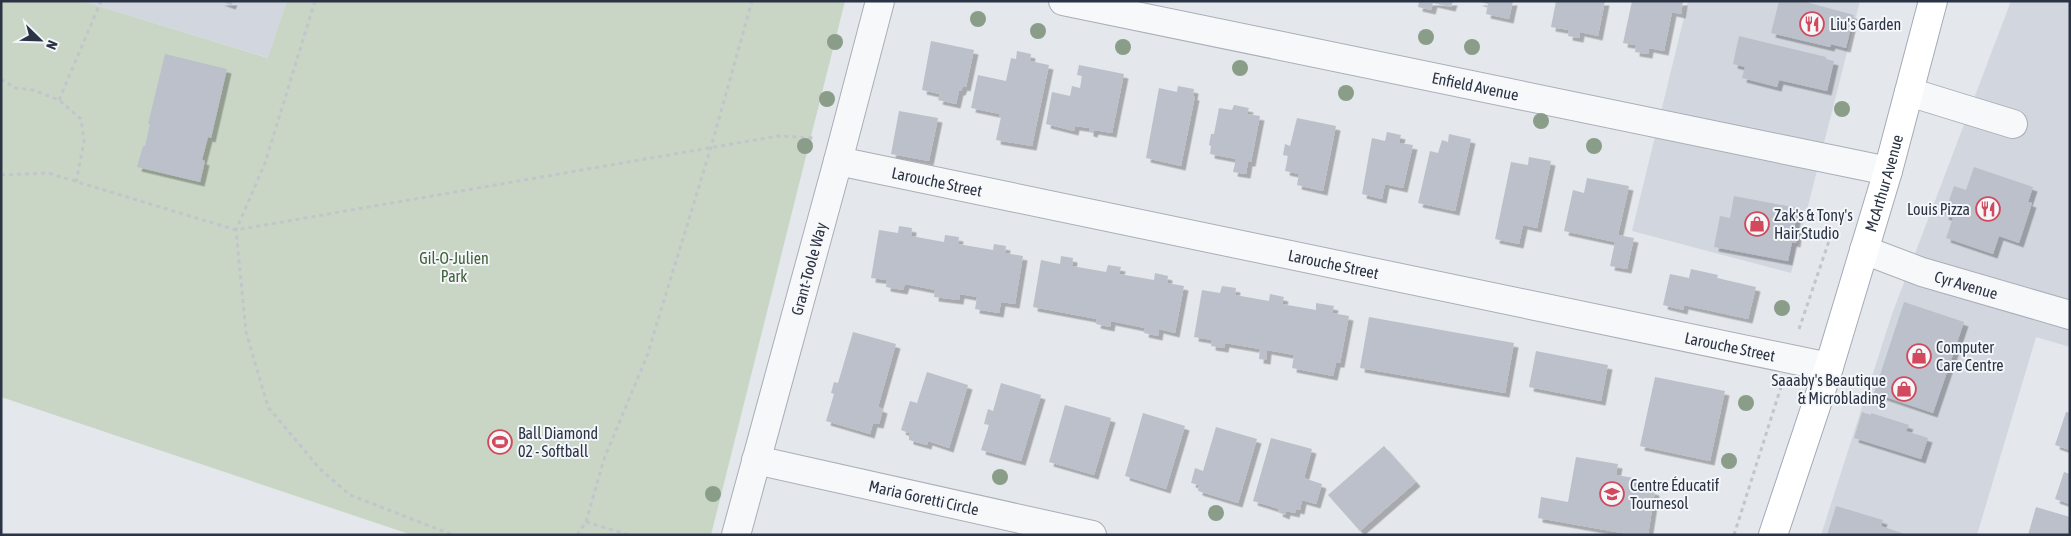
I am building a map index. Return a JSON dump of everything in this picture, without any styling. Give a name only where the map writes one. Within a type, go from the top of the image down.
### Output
[{"type":"main road","name":"McArthur Avenue","points":[[1773,535],[1829,367],[1888,171],[1933,1]]},
{"type":"street","name":"Grant-Toole Way","points":[[736,535],[880,1]]},
{"type":"street","name":"Enfield Avenue","points":[[1063,1],[1888,171]]},
{"type":"street","points":[[1909,92],[2013,124]]},
{"type":"street","name":"Larouche Street","points":[[841,151],[1829,367]]},
{"type":"street","name":"Cyr Avenue","points":[[1864,250],[1922,272],[2070,315]]},
{"type":"street","name":"Maria Goretti Circle","points":[[756,460],[1092,535]]},
{"type":"path","points":[[58,100],[102,1]]},
{"type":"path","points":[[316,1],[265,163],[236,230],[246,332],[268,407],[320,470],[350,495],[453,535]]},
{"type":"path","points":[[577,535],[586,522],[604,459],[647,356],[711,147],[752,1]]},
{"type":"path","points":[[1,79],[15,88],[33,90],[58,100],[81,119],[84,142],[76,182]]},
{"type":"path","points":[[1,175],[48,174],[236,230],[778,136],[841,151]]},
{"type":"path","points":[[586,522],[629,535]]},
{"type":"shaded area","points":[[82,1],[287,1],[269,58]]},
{"type":"shaded area","points":[[1688,1],[1860,1],[1791,273],[1632,231]]},
{"type":"shaded area","points":[[2011,1],[2070,1],[2070,347],[2036,337],[1977,535],[1821,535],[1892,314]]},
{"type":"green space","name":"Gil-O-Julien Park","points":[[1,1],[82,1],[268,58],[287,1],[845,1],[711,535],[412,535],[1,397]]},
{"type":"building","points":[[220,1],[233,1],[231,5]]},
{"type":"building","points":[[1419,1],[1453,1],[1451,7],[1433,3],[1431,10],[1418,7]]},
{"type":"building","points":[[1477,1],[1513,1],[1509,19],[1486,14],[1488,4]]},
{"type":"building","points":[[1556,1],[1605,1],[1598,36],[1580,32],[1579,38],[1568,36],[1569,30],[1551,27]]},
{"type":"building","points":[[1632,1],[1683,1],[1681,14],[1672,12],[1664,51],[1649,48],[1648,54],[1635,52],[1636,45],[1623,43]]},
{"type":"building","name":"Liu's Garden","points":[[1779,1],[1802,1],[1854,15],[1846,48],[1831,44],[1830,47],[1771,33]]},
{"type":"building","points":[[1739,36],[1826,57],[1826,59],[1834,61],[1827,91],[1779,80],[1777,87],[1742,78],[1745,67],[1733,64]]},
{"type":"building","points":[[931,41],[974,50],[966,87],[963,86],[961,91],[959,91],[956,104],[938,100],[940,94],[922,90]]},
{"type":"building","points":[[1017,51],[1031,54],[1030,61],[1049,65],[1032,146],[996,140],[1000,114],[971,108],[978,75],[1006,81],[1011,58],[1016,59]]},
{"type":"building","points":[[165,54],[227,69],[211,138],[208,137],[202,160],[205,161],[200,182],[137,167],[143,146],[145,146],[150,124],[148,124]]},
{"type":"building","points":[[1079,65],[1124,74],[1112,133],[1094,130],[1093,133],[1089,132],[1089,128],[1075,126],[1074,131],[1046,124],[1052,92],[1070,96],[1072,86],[1080,88],[1082,76],[1077,75]]},
{"type":"building","points":[[1178,86],[1194,89],[1193,96],[1195,96],[1181,166],[1146,158],[1159,88],[1177,92]]},
{"type":"building","points":[[1234,105],[1249,108],[1247,114],[1260,116],[1251,162],[1248,162],[1246,174],[1233,172],[1236,159],[1210,154],[1211,134],[1214,134],[1219,108],[1232,110]]},
{"type":"building","points":[[899,111],[938,118],[929,161],[891,154]]},
{"type":"building","points":[[1297,118],[1336,126],[1323,191],[1297,185],[1299,174],[1285,171],[1288,156],[1283,155],[1285,144],[1290,146]]},
{"type":"building","points":[[1387,132],[1401,135],[1399,143],[1413,145],[1403,188],[1385,184],[1382,199],[1362,194],[1372,138],[1385,141]]},
{"type":"building","points":[[1449,134],[1471,139],[1455,211],[1418,203],[1430,151],[1438,153],[1442,140],[1448,142]]},
{"type":"building","points":[[1529,157],[1551,161],[1537,228],[1523,225],[1519,244],[1495,239],[1511,162],[1528,165]]},
{"type":"building","name":"Louis Pizza","points":[[1974,167],[2033,187],[2028,202],[2032,203],[2019,243],[1999,236],[1993,254],[1946,238],[1953,218],[1944,215],[1954,186],[1966,190]]},
{"type":"building","points":[[1587,178],[1629,186],[1618,235],[1634,238],[1627,269],[1610,266],[1615,242],[1564,231],[1573,190],[1584,193]]},
{"type":"building","name":"Zak's & Tony's Hair Studio","points":[[1734,196],[1798,208],[1794,229],[1798,229],[1796,243],[1792,242],[1788,261],[1714,247],[1720,216],[1730,218]]},
{"type":"building","points":[[899,226],[912,228],[911,236],[944,242],[945,235],[959,237],[958,244],[993,250],[994,244],[1006,246],[1005,253],[1023,256],[1015,304],[1001,302],[999,313],[975,309],[977,297],[960,294],[959,300],[934,297],[935,290],[905,284],[903,290],[886,287],[887,280],[871,278],[879,230],[898,233]]},
{"type":"building","points":[[1061,256],[1073,258],[1072,266],[1106,272],[1108,265],[1121,267],[1119,274],[1154,280],[1155,273],[1168,276],[1167,283],[1184,286],[1175,333],[1159,329],[1158,336],[1144,333],[1145,328],[1111,321],[1110,327],[1096,324],[1097,319],[1033,307],[1041,260],[1060,264]]},
{"type":"building","points":[[1691,269],[1718,275],[1717,278],[1756,287],[1748,319],[1684,305],[1683,310],[1663,305],[1670,274],[1689,278]]},
{"type":"building","points":[[1222,286],[1236,288],[1235,295],[1269,301],[1270,294],[1284,297],[1282,304],[1316,310],[1316,303],[1334,306],[1332,313],[1349,316],[1340,363],[1336,363],[1333,376],[1292,368],[1294,355],[1267,350],[1266,360],[1259,359],[1260,349],[1225,343],[1224,348],[1211,346],[1212,340],[1194,337],[1202,290],[1220,293]]},
{"type":"building","points":[[1904,302],[1964,322],[1933,413],[1874,393]]},
{"type":"building","points":[[1369,317],[1514,343],[1505,393],[1360,368]]},
{"type":"building","points":[[853,332],[896,344],[878,407],[883,409],[879,424],[873,423],[870,434],[826,421],[834,394],[831,393],[834,382],[838,383]]},
{"type":"building","points":[[1536,351],[1608,365],[1601,401],[1529,387]]},
{"type":"building","points":[[927,372],[968,385],[949,448],[928,441],[927,445],[909,440],[909,433],[901,430],[910,401],[917,403]]},
{"type":"building","points":[[1655,377],[1725,391],[1710,461],[1640,446]]},
{"type":"building","points":[[1001,383],[1041,395],[1021,461],[981,450],[989,425],[984,424],[988,409],[993,411]]},
{"type":"building","points":[[1065,405],[1111,418],[1094,475],[1049,462]]},
{"type":"building","points":[[1862,412],[1909,425],[1906,431],[1928,438],[1921,459],[1854,438]]},
{"type":"building","points":[[2066,412],[2070,413],[2070,450],[2055,445]]},
{"type":"building","points":[[1143,413],[1185,426],[1166,489],[1125,476]]},
{"type":"building","points":[[1216,427],[1257,439],[1238,503],[1198,491],[1199,485],[1191,483],[1195,468],[1203,471]]},
{"type":"building","points":[[1271,438],[1312,449],[1304,478],[1322,484],[1316,504],[1302,500],[1300,510],[1296,509],[1295,513],[1286,511],[1285,515],[1278,512],[1279,509],[1253,501]]},
{"type":"building","points":[[1384,446],[1416,482],[1360,531],[1328,495]]},
{"type":"building","name":"Centre Éducatif Tournesol","points":[[1576,457],[1618,464],[1616,475],[1634,478],[1632,486],[1655,491],[1648,535],[1633,535],[1538,518],[1541,497],[1568,502]]},
{"type":"building","points":[[2064,472],[2070,474],[2070,504],[2055,499]]},
{"type":"building","points":[[1836,506],[1883,520],[1881,526],[1908,535],[1827,535]]},
{"type":"building","points":[[2036,507],[2070,517],[2070,535],[2028,535]]},
{"type":"place","name":"Liu's Garden","points":[[1812,24]]},
{"type":"place","name":"Louis Pizza","points":[[1988,209]]},
{"type":"place","name":"Zak's & Tony's Hair Studio","points":[[1757,224]]},
{"type":"place","name":"Computer Care Centre","points":[[1919,356]]},
{"type":"place","name":"Saaaby's Beautique & Microblading","points":[[1904,389]]},
{"type":"place","name":"Ball Diamond 02 - Softball","points":[[500,442]]},
{"type":"place","name":"Centre Éducatif Tournesol","points":[[1612,494]]}]
